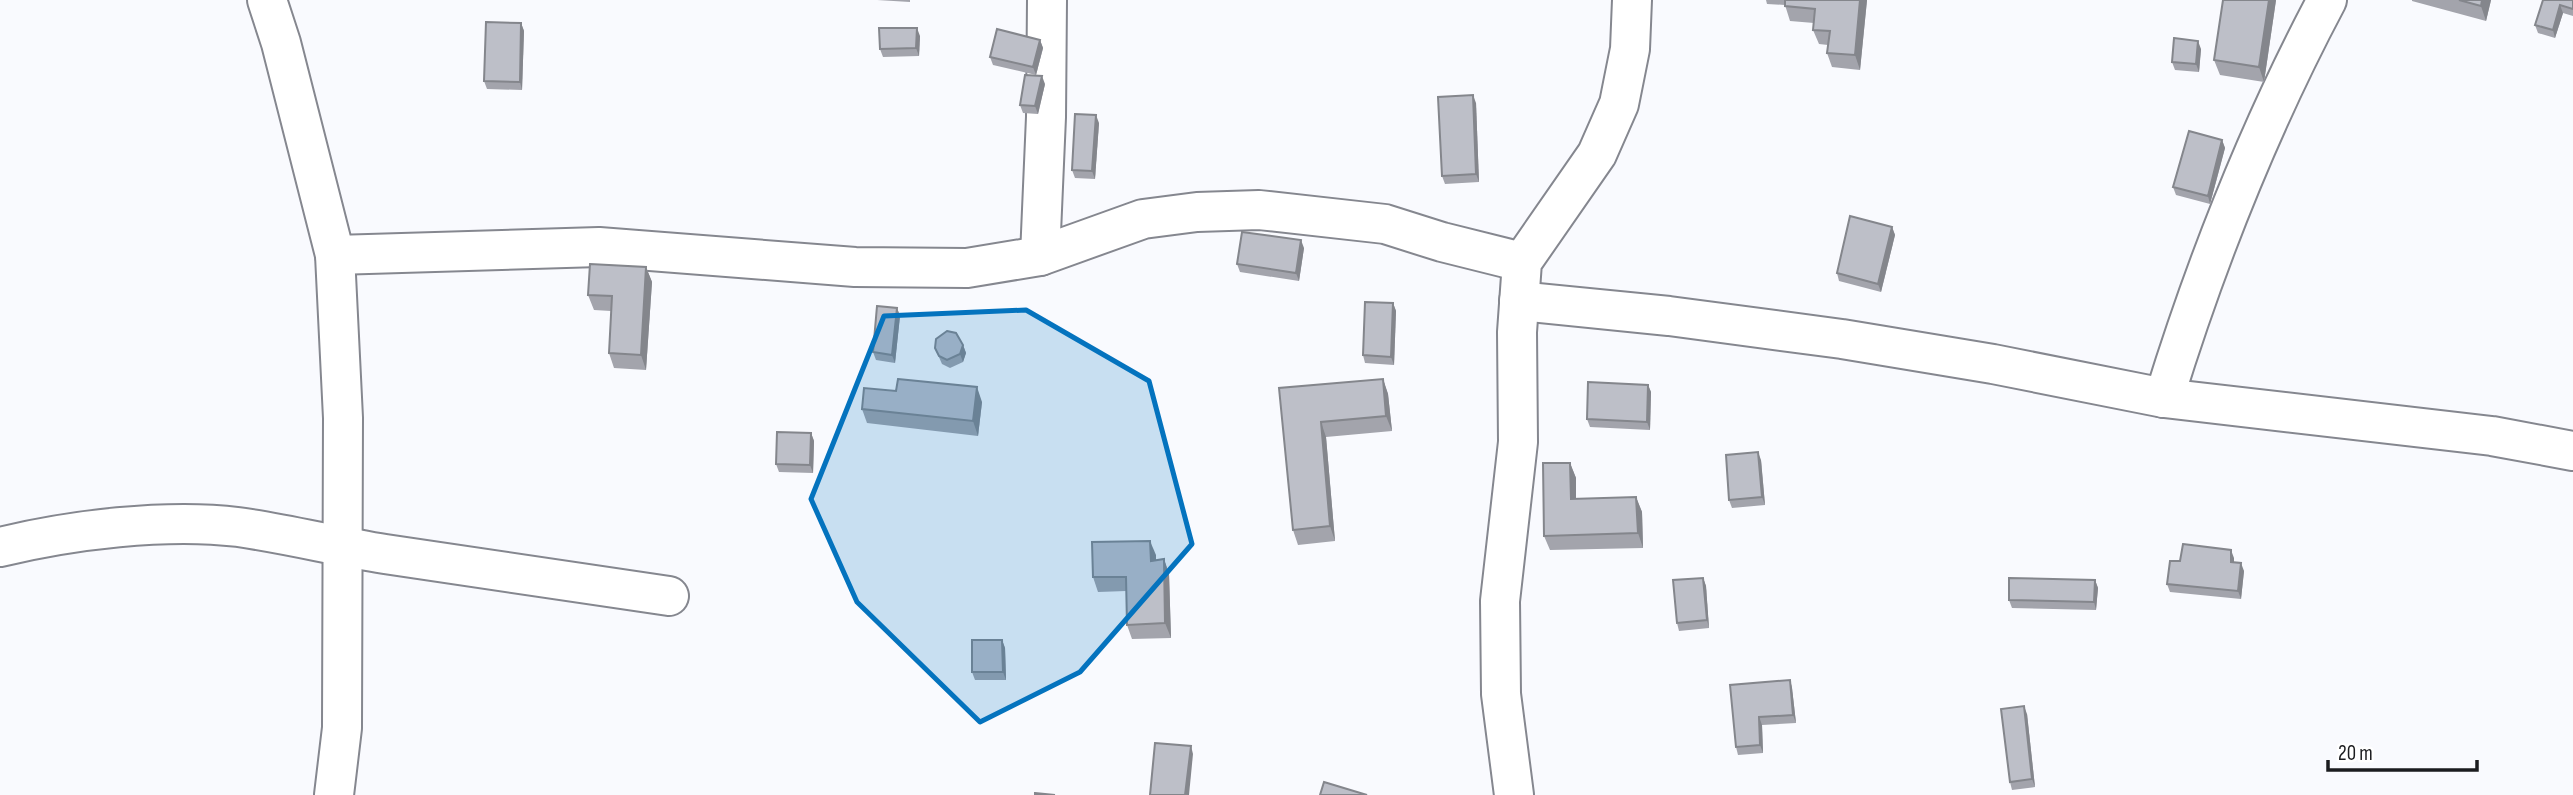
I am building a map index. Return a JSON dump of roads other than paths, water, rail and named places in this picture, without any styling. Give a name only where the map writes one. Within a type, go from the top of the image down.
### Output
[{"type":"street","points":[[267,0],[281,43],[335,255],[343,418],[342,728],[334,795]]},
{"type":"street","points":[[1040,256],[1046,117],[1047,0]]},
{"type":"street","points":[[1514,795],[1501,694],[1500,601],[1518,442],[1519,301],[1522,262],[1597,155],[1619,104],[1630,50],[1632,0]]},
{"type":"street","points":[[2164,398],[2193,304],[2242,176],[2327,0]]},
{"type":"street","points":[[335,255],[599,247],[855,267],[967,268],[1040,256],[1143,219],[1197,212],[1259,211],[1385,224],[1442,242],[1522,262]]},
{"type":"street","points":[[1519,301],[1670,316],[1842,339],[1993,364],[2164,398],[2492,436],[2573,451]]},
{"type":"street","points":[[0,548],[100,530],[162,525],[236,527],[342,547],[669,596]]}]
